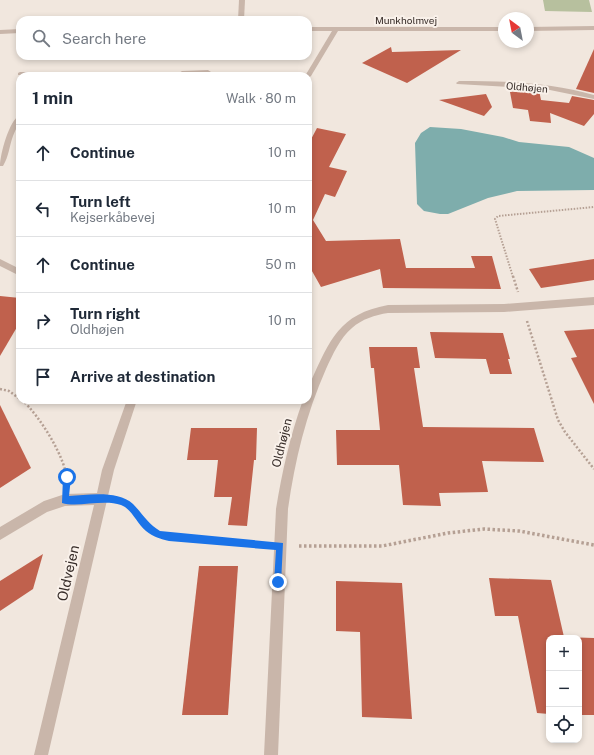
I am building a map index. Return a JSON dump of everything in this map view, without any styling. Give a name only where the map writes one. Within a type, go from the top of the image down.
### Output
[{"type":"street","points":[[241,16],[242,0]]},
{"type":"street","points":[[534,29],[594,28]]},
{"type":"street","name":"Munkholmvej","points":[[312,29],[498,29]]},
{"type":"street","points":[[310,72],[336,29]]},
{"type":"street","points":[[0,32],[16,31]]},
{"type":"street","name":"Oldhøjen","points":[[459,83],[486,83],[544,88],[594,97]]},
{"type":"street","points":[[0,164],[4,157],[10,136],[16,125]]},
{"type":"street","points":[[0,262],[16,271]]},
{"type":"street","name":"Oldhøjen","points":[[312,391],[317,378],[338,338],[347,328],[365,315],[388,309],[523,308],[594,301]]},
{"type":"street","name":"Oldvejen","points":[[41,755],[101,499],[118,437],[130,404]]},
{"type":"street","name":"Oldhøjen","points":[[271,755],[282,509],[294,440],[307,404]]},
{"type":"street","points":[[0,534],[38,510],[65,500],[101,499]]},
{"type":"path","points":[[594,207],[498,216],[495,218],[558,420],[565,432],[594,469]]},
{"type":"path","points":[[0,389],[9,391],[16,396]]},
{"type":"path","points":[[27,404],[32,408],[51,439],[67,477],[65,500]]},
{"type":"path","points":[[101,499],[126,503],[149,528],[158,534],[169,537],[280,546],[382,546],[448,533],[484,529],[519,531],[594,545]]},
{"type":"green space","points":[[543,0],[589,0],[592,12],[545,11]]},
{"type":"water","points":[[430,127],[461,129],[503,137],[519,142],[569,147],[594,158],[594,190],[517,191],[488,198],[448,214],[424,211],[417,204],[415,143],[421,133]]},
{"type":"building","points":[[391,47],[392,52],[461,50],[407,83],[362,63]]},
{"type":"building","points":[[594,49],[594,93],[576,89]]},
{"type":"building","points":[[539,90],[541,100],[569,103],[572,96],[594,100],[594,114],[584,126],[550,113],[551,123],[530,121],[528,110],[513,108],[510,92]]},
{"type":"building","points":[[486,94],[492,107],[484,116],[439,100]]},
{"type":"building","points":[[317,128],[346,134],[329,167],[347,171],[335,197],[325,194],[313,220],[326,241],[400,239],[406,268],[475,268],[471,256],[492,256],[501,289],[383,288],[380,269],[321,287],[312,271],[312,137]]},
{"type":"building","points":[[594,259],[594,280],[541,288],[529,269]]},
{"type":"building","points":[[0,296],[16,298],[16,329],[0,356]]},
{"type":"building","points":[[594,329],[594,404],[571,358],[577,357],[564,331]]},
{"type":"building","points":[[430,332],[503,333],[510,359],[508,359],[512,374],[490,374],[486,359],[435,358]]},
{"type":"building","points":[[369,347],[417,347],[420,368],[414,368],[423,427],[534,428],[544,462],[482,461],[488,492],[439,493],[441,506],[403,505],[399,465],[337,465],[336,430],[380,430],[374,368],[371,368]]},
{"type":"building","points":[[0,405],[31,468],[0,488]]},
{"type":"building","points":[[191,428],[257,428],[256,460],[254,460],[247,526],[228,525],[232,497],[214,497],[218,460],[187,460]]},
{"type":"building","points":[[43,554],[33,589],[0,611],[0,581]]},
{"type":"building","points":[[199,566],[238,566],[228,715],[182,715]]},
{"type":"building","points":[[489,578],[551,580],[564,635],[546,635],[546,714],[537,713],[518,616],[495,616]]},
{"type":"building","points":[[336,581],[402,583],[412,719],[362,717],[360,632],[336,631]]},
{"type":"building","points":[[582,638],[594,638],[594,715],[582,715]]},
{"type":"route","points":[[67,477],[65,500],[101,499],[122,501],[130,506],[145,525],[153,532],[158,534],[169,537],[280,546],[278,582]]}]
